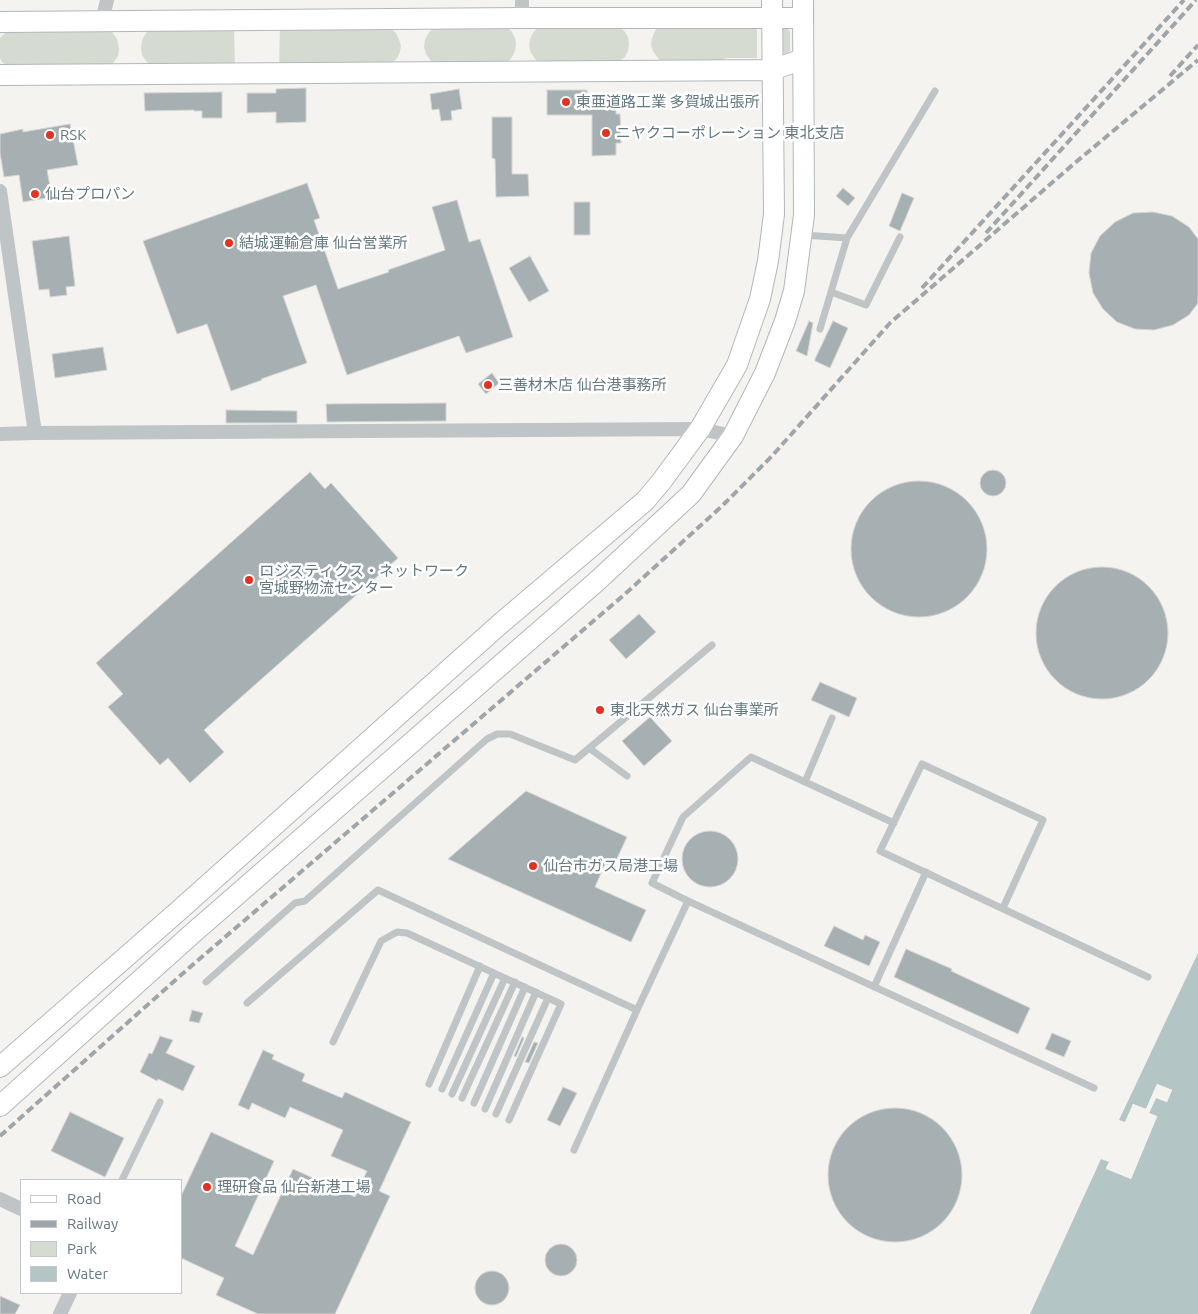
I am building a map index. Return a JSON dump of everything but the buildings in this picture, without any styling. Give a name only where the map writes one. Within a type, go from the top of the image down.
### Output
[{"type":"street","points":[[102,22],[107,0]]},
{"type":"street","points":[[0,22],[102,22],[522,9],[803,9],[804,215],[794,291],[785,321],[765,373],[733,436],[691,494],[596,582],[193,933],[0,1106]]},
{"type":"street","points":[[0,1067],[175,914],[500,624],[645,501],[700,429],[737,365],[760,299],[768,261],[774,214],[772,9]]},
{"type":"street","points":[[0,75],[772,70],[803,59]]},
{"type":"street","points":[[0,191],[36,434]]},
{"type":"street","points":[[0,434],[700,429],[733,436]]},
{"type":"street","points":[[175,914],[193,933]]},
{"type":"street","points":[[0,1199],[20,1209]]},
{"type":"street","points":[[60,1314],[70,1294]]},
{"type":"lane","points":[[820,329],[847,238],[935,91]]},
{"type":"lane","points":[[801,235],[847,238]]},
{"type":"lane","points":[[831,292],[866,305],[900,237]]},
{"type":"lane","points":[[206,982],[294,903],[305,901],[487,739],[497,734],[510,734],[575,760],[712,645]]},
{"type":"lane","points":[[805,782],[832,718]]},
{"type":"lane","points":[[589,748],[627,776]]},
{"type":"lane","points":[[894,823],[751,757],[683,817],[652,883],[1094,1088]]},
{"type":"lane","points":[[1002,908],[1043,820],[922,764],[880,851],[1148,977]]},
{"type":"lane","points":[[874,987],[926,872]]},
{"type":"lane","points":[[247,1003],[378,890],[638,1010]]},
{"type":"lane","points":[[574,1150],[688,901]]},
{"type":"lane","points":[[332,1042],[381,940],[397,932],[407,933],[561,1004],[509,1120]]},
{"type":"lane","points":[[429,1084],[480,966]]},
{"type":"lane","points":[[442,1089],[494,973]]},
{"type":"lane","points":[[452,1094],[504,978]]},
{"type":"lane","points":[[462,1098],[515,982]]},
{"type":"lane","points":[[474,1104],[525,988]]},
{"type":"lane","points":[[485,1109],[536,992]]},
{"type":"lane","points":[[496,1114],[548,998]]},
{"type":"lane","points":[[122,1179],[160,1102]]},
{"type":"green space","points":[[757,22],[757,58],[727,58],[707,64],[662,62],[653,51],[651,45],[652,38],[659,26]]},
{"type":"green space","points":[[234,25],[235,68],[152,66],[142,55],[142,40],[151,29]]},
{"type":"green space","points":[[280,26],[391,29],[399,39],[400,52],[392,63],[279,68]]},
{"type":"green space","points":[[507,27],[512,32],[516,44],[512,57],[502,65],[435,64],[426,54],[425,40],[432,29]]},
{"type":"green space","points":[[620,27],[628,37],[629,44],[625,57],[620,61],[540,63],[531,53],[529,46],[530,39],[537,28]]},
{"type":"green space","points":[[784,28],[790,31],[790,51],[786,55],[781,52],[782,30]]},
{"type":"green space","points":[[108,29],[117,39],[119,49],[118,56],[109,66],[8,67],[0,58],[0,38],[8,30]]},
{"type":"water","points":[[1198,953],[1198,1314],[1030,1314],[1101,1159],[1109,1162],[1106,1168],[1131,1179],[1157,1117],[1149,1113],[1156,1098],[1167,1102],[1172,1090],[1157,1084],[1146,1109],[1133,1104],[1125,1122],[1119,1120]]},
{"type":"pier","points":[[1157,1084],[1172,1090],[1167,1102],[1156,1098],[1149,1113],[1157,1116],[1131,1179],[1106,1169],[1110,1160],[1109,1167],[1129,1176],[1154,1118],[1148,1115],[1147,1111],[1135,1107],[1128,1123],[1124,1125],[1133,1104],[1146,1109]]},
{"type":"railway","points":[[922,288],[1184,0]]},
{"type":"railway","points":[[986,233],[1196,0]]},
{"type":"railway","points":[[1170,76],[1198,45]]},
{"type":"railway","points":[[0,1136],[189,968],[625,594],[721,507],[772,456],[890,323],[1076,162],[1198,60]]},
{"type":"place","name":"東亜道路工業 多賀城出張所","points":[[566,102]]},
{"type":"place","name":"ニヤクコーポレーション 東北支店","points":[[606,133]]},
{"type":"place","name":"RSK","points":[[50,135]]},
{"type":"place","name":"仙台プロパン","points":[[35,194]]},
{"type":"place","name":"結城運輸倉庫 仙台営業所","points":[[229,243]]},
{"type":"place","name":"三善材木店 仙台港事務所","points":[[488,385]]},
{"type":"place","name":"ロジスティクス・ネットワーク 宮城野物流センター","points":[[249,580]]},
{"type":"place","name":"東北天然ガス 仙台事業所","points":[[600,710]]},
{"type":"place","name":"仙台市ガス局港工場","points":[[533,866]]},
{"type":"place","name":"理研食品 仙台新港工場","points":[[207,1187]]}]
